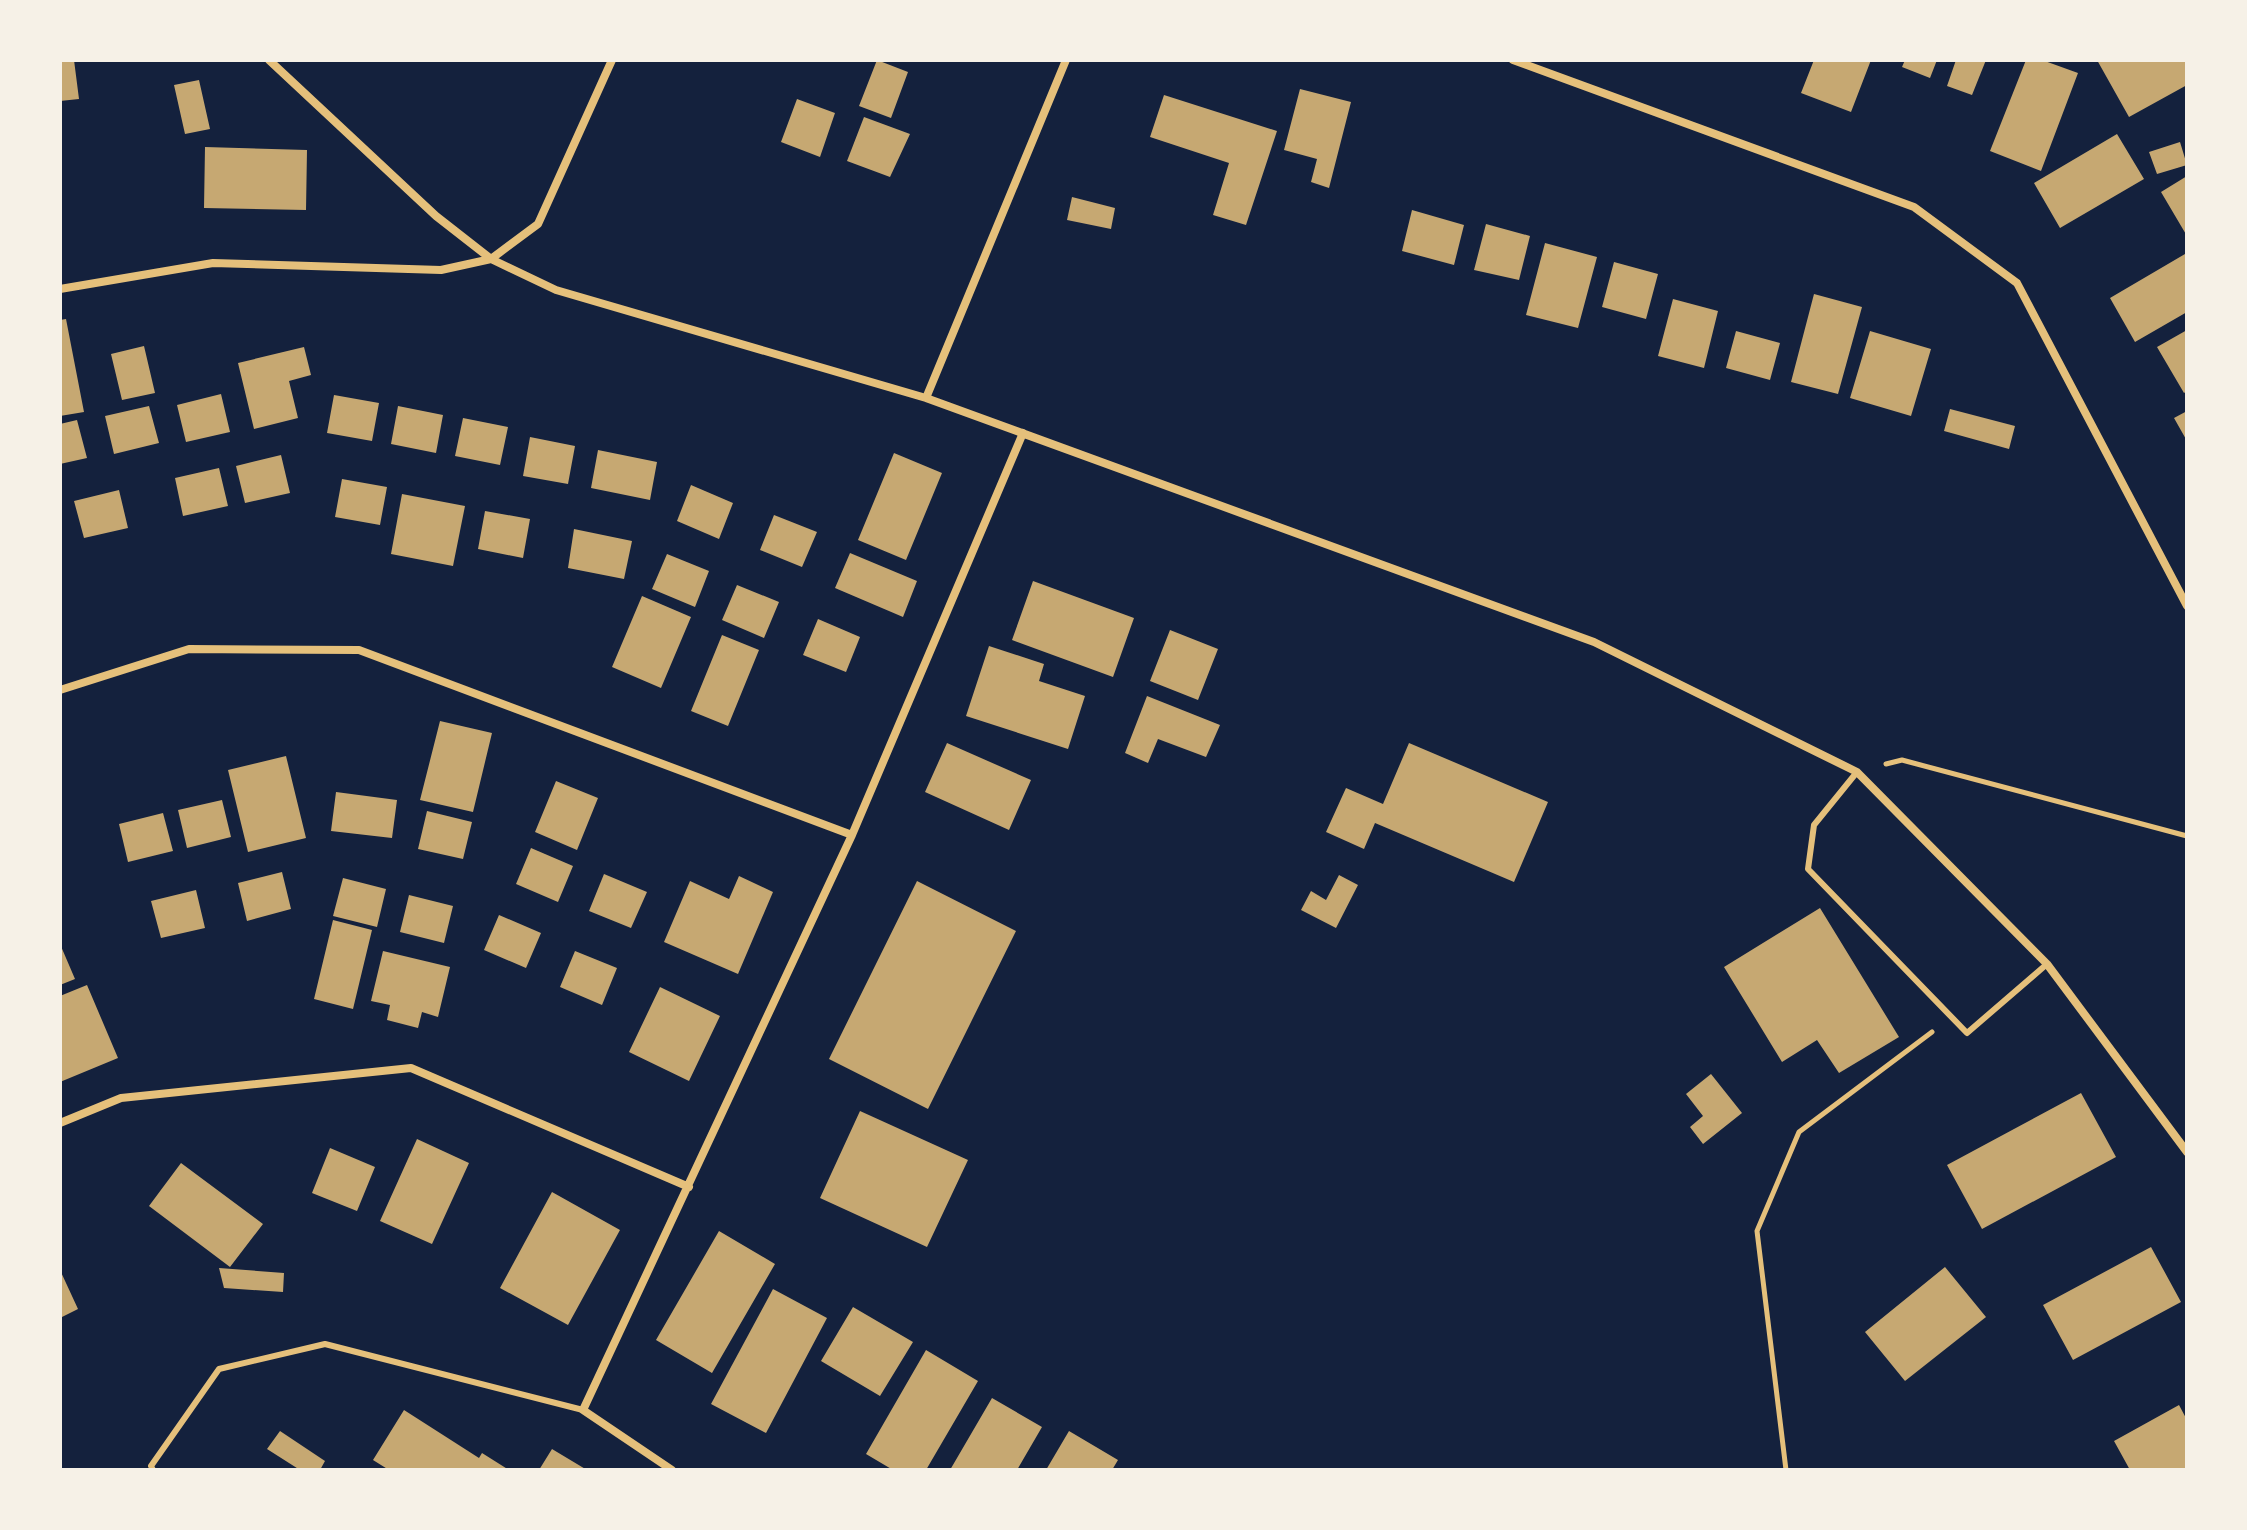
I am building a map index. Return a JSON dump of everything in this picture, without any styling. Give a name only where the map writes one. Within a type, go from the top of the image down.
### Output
[{"type":"street","points":[[269,60],[436,216],[491,259],[556,290],[926,398],[1594,642],[1857,772],[2047,964],[2187,1152]]},
{"type":"street","points":[[60,289],[213,263],[441,270],[491,259],[538,224],[612,60]]},
{"type":"street","points":[[926,398],[1066,60]]},
{"type":"street","points":[[1513,60],[1914,207],[2017,283],[2187,606]]},
{"type":"street","points":[[672,1470],[583,1410],[852,835],[1023,433]]},
{"type":"street","points":[[60,690],[189,649],[359,650],[852,835]]},
{"type":"street","points":[[60,1123],[121,1098],[411,1068],[689,1187]]},
{"type":"lane","points":[[1857,772],[1814,825],[1808,869],[1967,1033],[2047,964]]},
{"type":"lane","points":[[153,1470],[151,1466],[219,1369],[325,1344],[583,1410]]},
{"type":"path","points":[[1857,772],[1902,760],[2187,836]]},
{"type":"path","points":[[1786,1470],[1757,1231],[1799,1132],[1952,1017]]},
{"type":"building","points":[[74,60],[79,99],[60,101],[60,61]]},
{"type":"building","points":[[877,60],[908,72],[891,118],[859,106]]},
{"type":"building","points":[[1814,60],[1871,60],[1851,112],[1801,93]]},
{"type":"building","points":[[1905,60],[1937,60],[1930,78],[1902,67]]},
{"type":"building","points":[[1956,60],[1986,60],[1972,95],[1947,86]]},
{"type":"building","points":[[2026,60],[2042,60],[2078,73],[2041,171],[1990,151]]},
{"type":"building","points":[[2097,60],[2187,60],[2187,85],[2129,117]]},
{"type":"building","points":[[199,80],[210,129],[185,134],[174,85]]},
{"type":"building","points":[[1300,89],[1351,102],[1329,188],[1311,182],[1317,159],[1284,150]]},
{"type":"building","points":[[1164,95],[1277,131],[1246,225],[1213,215],[1229,163],[1150,137]]},
{"type":"building","points":[[797,99],[835,113],[820,157],[781,142]]},
{"type":"building","points":[[864,117],[910,134],[890,177],[847,161]]},
{"type":"building","points":[[2117,134],[2144,179],[2060,228],[2034,183]]},
{"type":"building","points":[[2180,142],[2187,165],[2157,174],[2149,152]]},
{"type":"building","points":[[205,147],[307,150],[306,210],[204,208]]},
{"type":"building","points":[[2187,176],[2187,236],[2161,192]]},
{"type":"building","points":[[1072,197],[1115,208],[1111,229],[1067,220]]},
{"type":"building","points":[[1412,210],[1464,225],[1454,265],[1402,251]]},
{"type":"building","points":[[1486,224],[1530,236],[1519,280],[1474,270]]},
{"type":"building","points":[[1545,243],[1597,257],[1578,328],[1526,315]]},
{"type":"building","points":[[2185,254],[2187,312],[2135,342],[2110,298]]},
{"type":"building","points":[[1614,262],[1658,274],[1646,319],[1602,307]]},
{"type":"building","points":[[1814,294],[1862,307],[1838,394],[1791,382]]},
{"type":"building","points":[[1673,299],[1718,311],[1704,368],[1658,356]]},
{"type":"building","points":[[66,319],[84,412],[60,416],[60,320]]},
{"type":"building","points":[[2187,330],[2187,391],[2184,393],[2157,347]]},
{"type":"building","points":[[1736,331],[1780,343],[1770,380],[1726,368]]},
{"type":"building","points":[[1870,331],[1931,349],[1911,416],[1850,398]]},
{"type":"building","points":[[144,346],[155,393],[122,400],[111,354]]},
{"type":"building","points":[[304,347],[311,375],[289,381],[298,418],[254,429],[238,363]]},
{"type":"building","points":[[221,394],[230,432],[186,442],[177,405]]},
{"type":"building","points":[[334,395],[379,403],[372,441],[327,433]]},
{"type":"building","points":[[149,406],[159,443],[114,454],[105,416]]},
{"type":"building","points":[[398,406],[443,415],[436,453],[391,444]]},
{"type":"building","points":[[1950,409],[2015,426],[2009,449],[1944,431]]},
{"type":"building","points":[[2187,411],[2187,441],[2174,418]]},
{"type":"building","points":[[463,418],[508,427],[500,465],[455,456]]},
{"type":"building","points":[[77,420],[87,458],[60,464],[60,424]]},
{"type":"building","points":[[530,437],[575,446],[568,484],[523,476]]},
{"type":"building","points":[[598,450],[657,462],[650,500],[591,488]]},
{"type":"building","points":[[894,453],[942,473],[906,560],[858,540]]},
{"type":"building","points":[[281,455],[290,493],[245,503],[236,466]]},
{"type":"building","points":[[219,468],[228,506],[183,516],[175,478]]},
{"type":"building","points":[[342,479],[387,487],[380,525],[335,517]]},
{"type":"building","points":[[691,485],[733,503],[719,539],[677,521]]},
{"type":"building","points":[[119,490],[128,528],[84,538],[74,501]]},
{"type":"building","points":[[402,494],[465,506],[453,566],[391,554]]},
{"type":"building","points":[[485,511],[530,519],[523,558],[478,549]]},
{"type":"building","points":[[774,515],[817,532],[802,567],[760,550]]},
{"type":"building","points":[[574,529],[632,541],[624,579],[568,568]]},
{"type":"building","points":[[850,553],[917,581],[903,617],[835,588]]},
{"type":"building","points":[[667,554],[709,571],[695,607],[652,589]]},
{"type":"building","points":[[1033,581],[1134,618],[1113,677],[1012,640]]},
{"type":"building","points":[[737,585],[779,602],[764,638],[722,620]]},
{"type":"building","points":[[642,596],[691,617],[661,688],[612,667]]},
{"type":"building","points":[[818,619],[860,637],[846,672],[803,655]]},
{"type":"building","points":[[1170,630],[1218,649],[1198,700],[1150,681]]},
{"type":"building","points":[[722,635],[759,650],[728,726],[691,711]]},
{"type":"building","points":[[989,646],[1044,664],[1039,681],[1085,696],[1068,749],[966,716]]},
{"type":"building","points":[[1147,696],[1220,725],[1206,757],[1158,739],[1148,763],[1125,753]]},
{"type":"building","points":[[440,721],[492,733],[473,812],[420,800]]},
{"type":"building","points":[[947,743],[1031,780],[1009,830],[925,792]]},
{"type":"building","points":[[1409,743],[1548,802],[1514,882],[1375,823],[1364,849],[1326,832],[1346,788],[1383,804]]},
{"type":"building","points":[[286,756],[306,838],[248,852],[228,770]]},
{"type":"building","points":[[556,781],[598,798],[577,850],[535,832]]},
{"type":"building","points":[[336,792],[397,800],[392,838],[331,831]]},
{"type":"building","points":[[222,800],[231,837],[187,848],[178,810]]},
{"type":"building","points":[[427,811],[472,822],[463,859],[418,849]]},
{"type":"building","points":[[163,813],[173,851],[128,862],[119,824]]},
{"type":"building","points":[[531,848],[573,866],[558,902],[516,884]]},
{"type":"building","points":[[282,872],[291,909],[247,921],[238,883]]},
{"type":"building","points":[[604,874],[647,892],[631,928],[589,911]]},
{"type":"building","points":[[1339,875],[1358,885],[1336,928],[1301,910],[1311,891],[1326,900]]},
{"type":"building","points":[[739,876],[773,892],[738,974],[664,942],[690,881],[729,899]]},
{"type":"building","points":[[343,878],[386,889],[377,927],[333,916]]},
{"type":"building","points":[[917,881],[1016,931],[928,1109],[829,1059]]},
{"type":"building","points":[[196,890],[205,928],[161,938],[151,901]]},
{"type":"building","points":[[409,895],[453,906],[444,943],[400,932]]},
{"type":"building","points":[[1820,908],[1899,1037],[1839,1073],[1817,1040],[1782,1062],[1724,967]]},
{"type":"building","points":[[499,915],[541,933],[526,968],[484,950]]},
{"type":"building","points":[[333,920],[372,930],[353,1009],[314,999]]},
{"type":"building","points":[[60,944],[75,979],[60,985]]},
{"type":"building","points":[[383,951],[450,967],[438,1017],[422,1012],[418,1028],[387,1020],[390,1005],[371,1001]]},
{"type":"building","points":[[575,951],[617,968],[602,1005],[560,987]]},
{"type":"building","points":[[87,985],[118,1058],[60,1082],[60,996]]},
{"type":"building","points":[[660,987],[720,1016],[689,1081],[629,1052]]},
{"type":"building","points":[[1711,1074],[1742,1113],[1703,1144],[1690,1127],[1703,1116],[1686,1094]]},
{"type":"building","points":[[2081,1093],[2116,1157],[1982,1229],[1947,1165]]},
{"type":"building","points":[[860,1111],[968,1160],[927,1247],[820,1198]]},
{"type":"building","points":[[417,1139],[469,1163],[432,1244],[380,1221]]},
{"type":"building","points":[[330,1148],[375,1167],[357,1211],[312,1193]]},
{"type":"building","points":[[181,1163],[263,1224],[230,1267],[149,1206]]},
{"type":"building","points":[[552,1192],[620,1230],[568,1325],[500,1288]]},
{"type":"building","points":[[719,1231],[775,1264],[712,1373],[656,1340]]},
{"type":"building","points":[[2151,1247],[2181,1302],[2073,1360],[2043,1305]]},
{"type":"building","points":[[1945,1267],[1986,1317],[1905,1381],[1865,1332]]},
{"type":"building","points":[[219,1268],[284,1273],[283,1292],[224,1288]]},
{"type":"building","points":[[60,1270],[78,1309],[60,1318]]},
{"type":"building","points":[[773,1289],[827,1318],[766,1433],[711,1404]]},
{"type":"building","points":[[853,1307],[913,1342],[880,1396],[821,1361]]},
{"type":"building","points":[[926,1350],[978,1381],[926,1470],[893,1470],[866,1454]]},
{"type":"building","points":[[992,1398],[1042,1427],[1017,1470],[950,1470]]},
{"type":"building","points":[[2179,1405],[2187,1420],[2187,1470],[2130,1470],[2114,1441]]},
{"type":"building","points":[[404,1410],[479,1458],[482,1453],[509,1470],[389,1470],[373,1460]]},
{"type":"building","points":[[280,1431],[325,1461],[320,1470],[300,1470],[267,1449]]},
{"type":"building","points":[[1069,1431],[1118,1460],[1112,1470],[1046,1470]]},
{"type":"building","points":[[552,1449],[587,1470],[539,1470]]}]
